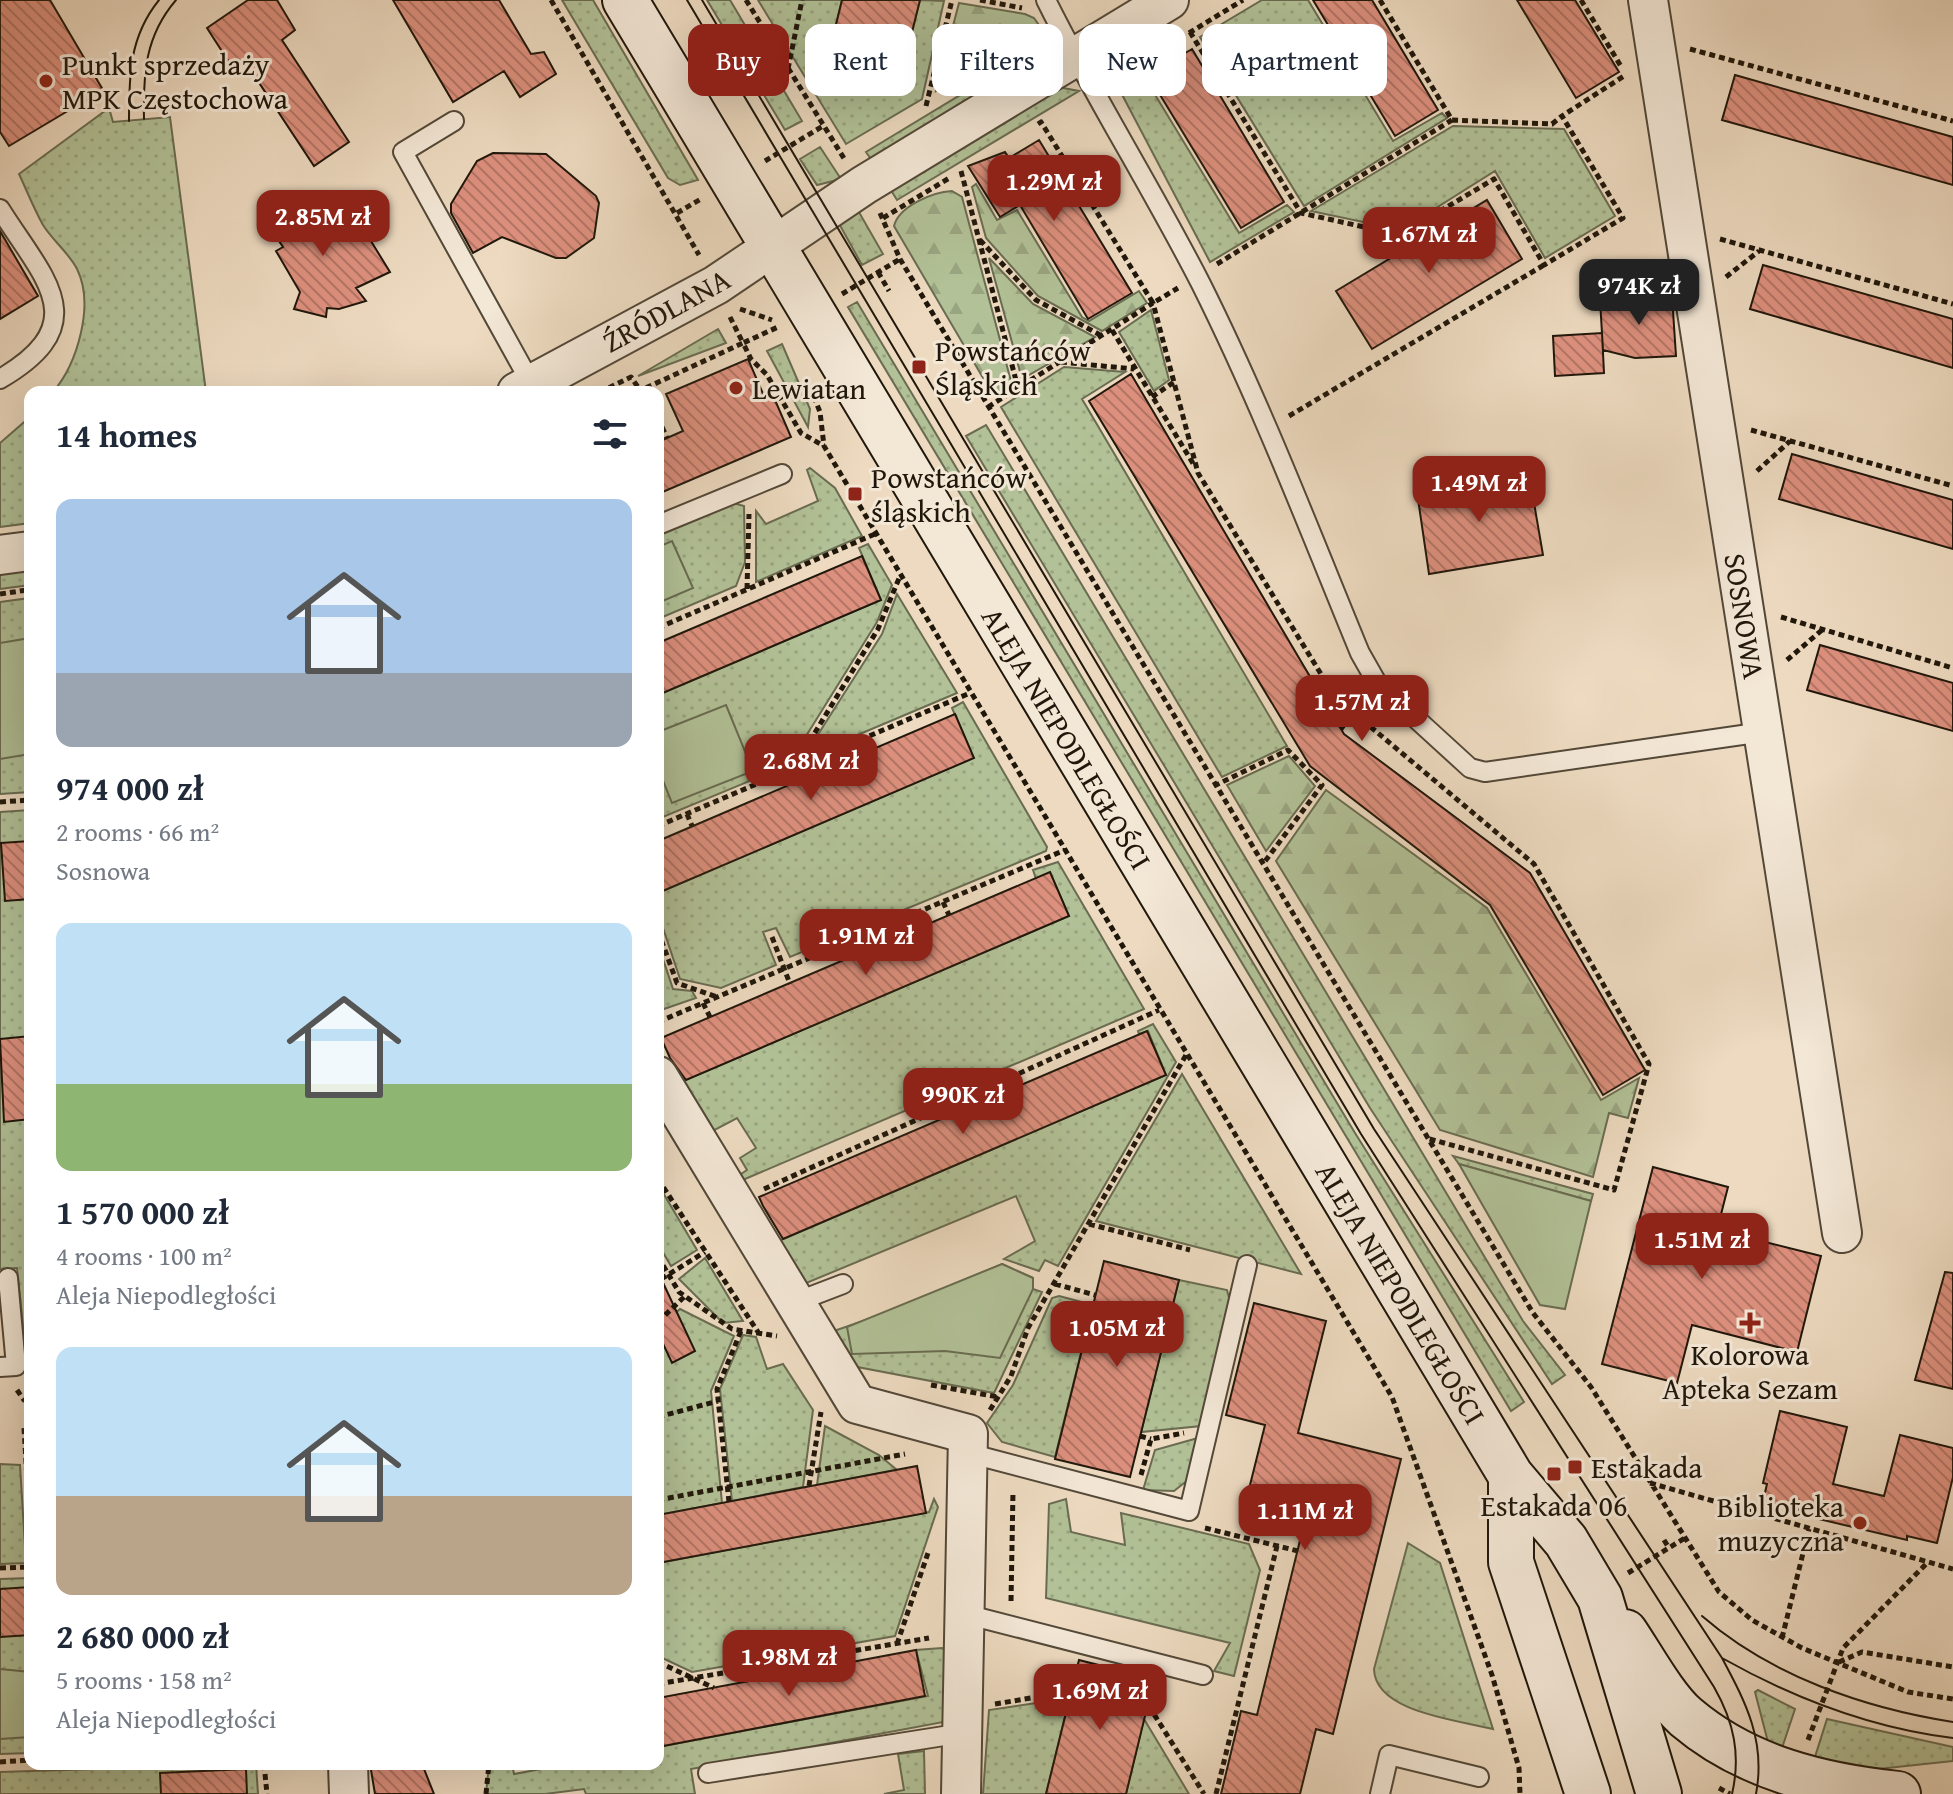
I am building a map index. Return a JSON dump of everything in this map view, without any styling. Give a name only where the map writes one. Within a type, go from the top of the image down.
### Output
[{"type":"street","name":"ALEJA NIEPODLEGŁOŚCI","points":[[625,0],[771,248],[1511,1476],[1566,1541],[1600,1598],[1659,1794]]},
{"type":"street","points":[[771,248],[864,185],[1169,0]]},
{"type":"street","name":"SOSNOWA","points":[[1648,0],[1842,1233]]},
{"type":"street","name":"ŹRÓDLANA","points":[[529,386],[716,285],[771,248]]},
{"type":"street","points":[[0,555],[24,552]]},
{"type":"street","points":[[664,1086],[857,1404],[968,1434],[965,1624],[972,1720],[961,1794]]},
{"type":"street","points":[[1511,1476],[1511,1562],[1588,1794]]},
{"type":"street","points":[[1600,1598],[1685,1716],[1736,1750],[1795,1776],[1898,1794]]},
{"type":"street","points":[[348,1770],[349,1794]]},
{"type":"lane","points":[[1050,7],[1075,58],[1123,138],[1197,276],[1267,429],[1360,653],[1377,683],[1470,768],[1485,772],[1763,732]]},
{"type":"lane","points":[[454,121],[403,152],[524,386]]},
{"type":"lane","points":[[0,209],[53,294],[54,321],[48,342],[0,379]]},
{"type":"lane","points":[[664,523],[782,474]]},
{"type":"lane","points":[[968,1453],[1189,1511],[1247,1265]]},
{"type":"lane","points":[[0,1367],[16,1366],[8,1278]]},
{"type":"lane","points":[[796,1302],[843,1284]]},
{"type":"lane","points":[[965,1624],[1010,1626],[1203,1675]]},
{"type":"lane","points":[[708,1773],[972,1720]]},
{"type":"lane","points":[[1380,1794],[1389,1755],[1479,1777]]},
{"type":"path","points":[[551,0],[677,213],[703,263]]},
{"type":"path","points":[[746,0],[760,24]]},
{"type":"path","points":[[789,65],[802,0]]},
{"type":"path","points":[[926,107],[952,0]]},
{"type":"path","points":[[980,0],[1050,7]]},
{"type":"path","points":[[1380,0],[1452,120]]},
{"type":"path","points":[[988,407],[1452,120],[1552,124],[1626,75],[1581,0]]},
{"type":"path","points":[[1190,32],[1301,213],[1400,235],[1494,179],[1544,265]]},
{"type":"path","points":[[1690,48],[1953,121]]},
{"type":"path","points":[[789,72],[849,164]]},
{"type":"path","points":[[1267,429],[1623,218],[1562,116]]},
{"type":"path","points":[[1028,130],[1041,122],[1153,303],[1198,473]]},
{"type":"path","points":[[765,161],[823,126]]},
{"type":"path","points":[[883,218],[974,163]]},
{"type":"path","points":[[961,171],[1018,388]]},
{"type":"path","points":[[677,213],[707,196]]},
{"type":"path","points":[[877,208],[900,259],[1426,1138],[1533,1313],[1591,1387],[1719,1592],[1752,1620],[1782,1638],[1908,1692],[1953,1699]]},
{"type":"path","points":[[979,239],[1036,300],[1102,336]]},
{"type":"path","points":[[1719,239],[1953,304]]},
{"type":"path","points":[[1726,277],[1760,250]]},
{"type":"path","points":[[841,294],[900,259]]},
{"type":"path","points":[[878,272],[889,291]]},
{"type":"path","points":[[651,386],[779,329],[766,317],[727,306]]},
{"type":"path","points":[[731,321],[751,359],[767,375],[801,433],[824,446]]},
{"type":"path","points":[[1112,330],[1335,697],[1534,864],[1649,1064],[1614,1190],[1426,1138]]},
{"type":"path","points":[[1060,362],[1136,369]]},
{"type":"path","points":[[804,374],[820,412],[824,446],[1399,1414],[1492,1675],[1519,1768],[1520,1794]]},
{"type":"path","points":[[612,386],[631,377],[637,386]]},
{"type":"path","points":[[1152,397],[1174,382]]},
{"type":"path","points":[[1750,429],[1953,486]]},
{"type":"path","points":[[664,431],[667,438]]},
{"type":"path","points":[[747,589],[750,487]]},
{"type":"path","points":[[664,625],[875,534]]},
{"type":"path","points":[[793,768],[878,629],[900,576]]},
{"type":"path","points":[[0,594],[24,591]]},
{"type":"path","points":[[1780,617],[1953,668]]},
{"type":"path","points":[[664,824],[970,693]]},
{"type":"path","points":[[1341,729],[1353,712]]},
{"type":"path","points":[[850,744],[856,756]]},
{"type":"path","points":[[1214,786],[1288,750],[1322,785],[1263,864]]},
{"type":"path","points":[[0,802],[24,800]]},
{"type":"path","points":[[687,814],[692,826]]},
{"type":"path","points":[[664,1019],[1065,850]]},
{"type":"path","points":[[943,902],[949,915]]},
{"type":"path","points":[[864,935],[870,949]]},
{"type":"path","points":[[772,937],[790,984]]},
{"type":"path","points":[[664,947],[677,983],[718,997]]},
{"type":"path","points":[[703,1003],[710,1017]]},
{"type":"path","points":[[756,1193],[1159,1009]]},
{"type":"path","points":[[986,1416],[1011,1376],[1028,1328],[1187,1054]]},
{"type":"path","points":[[664,1189],[759,1334]]},
{"type":"path","points":[[1089,1224],[1190,1250]]},
{"type":"path","points":[[664,1277],[705,1252]]},
{"type":"path","points":[[1055,1284],[1095,1295]]},
{"type":"path","points":[[664,1316],[685,1296]]},
{"type":"path","points":[[729,1502],[717,1389],[741,1331]]},
{"type":"path","points":[[809,1486],[823,1398]]},
{"type":"path","points":[[664,1415],[718,1401]]},
{"type":"path","points":[[1140,1436],[1151,1439],[1208,1429]]},
{"type":"path","points":[[1139,1484],[1151,1439]]},
{"type":"path","points":[[664,1499],[908,1453]]},
{"type":"path","points":[[1010,1626],[1013,1485],[1018,1480]]},
{"type":"path","points":[[1649,1483],[1953,1569]]},
{"type":"path","points":[[1200,1527],[1298,1551]]},
{"type":"path","points":[[1782,1638],[1809,1529]]},
{"type":"path","points":[[1664,1540],[1669,1548],[1685,1538]]},
{"type":"path","points":[[897,1644],[931,1545]]},
{"type":"path","points":[[1216,1794],[1277,1546]]},
{"type":"path","points":[[1806,1745],[1843,1648],[1928,1562]]},
{"type":"path","points":[[0,1568],[24,1567]]},
{"type":"path","points":[[664,1683],[897,1644],[965,1624]]},
{"type":"path","points":[[1838,1663],[1862,1652],[1953,1667]]},
{"type":"path","points":[[972,1720],[1043,1696],[1062,1702],[1073,1656]]},
{"type":"path","points":[[664,1665],[714,1688]]},
{"type":"path","points":[[1163,1665],[1152,1711],[1204,1794]]},
{"type":"path","points":[[0,1762],[24,1760]]},
{"type":"path","points":[[265,1770],[267,1794]]},
{"type":"path","points":[[486,1794],[488,1770]]},
{"type":"green space","points":[[562,0],[593,0],[698,180],[680,185],[668,178]]},
{"type":"green space","points":[[707,0],[730,0],[744,24],[721,24]]},
{"type":"green space","points":[[758,0],[842,0],[836,24],[805,24],[805,77],[789,51],[789,24],[773,24]]},
{"type":"green space","points":[[920,0],[944,1],[939,24],[932,24],[932,54],[922,99],[846,144],[817,96],[916,96],[914,24]]},
{"type":"green space","points":[[1262,0],[1308,0],[1322,24],[1222,24]]},
{"type":"green space","points":[[959,3],[1025,14],[1038,24],[954,24]]},
{"type":"green space","points":[[1063,88],[1079,91],[897,200],[889,187],[1043,96],[1063,96]]},
{"type":"green space","points":[[765,96],[787,96],[802,121],[785,130]]},
{"type":"green space","points":[[958,96],[979,96],[873,162],[866,152]]},
{"type":"green space","points":[[1123,96],[1156,96],[1239,233],[1287,205],[1294,212],[1210,262]]},
{"type":"green space","points":[[1236,96],[1366,96],[1393,141],[1442,113],[1447,118],[1304,206]]},
{"type":"green space","points":[[109,108],[113,122],[170,117],[205,386],[58,386],[81,334],[84,316],[82,283],[74,263],[43,225],[19,174]]},
{"type":"green space","points":[[1453,126],[1564,129],[1615,216],[1545,258],[1495,171],[1401,230],[1311,211]]},
{"type":"green space","points":[[820,147],[841,179],[817,185],[800,159]]},
{"type":"green space","points":[[976,184],[997,220],[1017,210],[1082,317],[1089,321],[1139,291],[1147,303],[1102,331],[1038,296],[986,238],[972,187]]},
{"type":"green space","points":[[952,191],[962,197],[1012,385],[993,395],[894,226],[902,212],[918,201]]},
{"type":"green space","points":[[856,207],[883,254],[862,265],[837,220]]},
{"type":"green space","points":[[989,258],[1033,304],[1095,337],[1022,379]]},
{"type":"green space","points":[[857,302],[1355,1133],[1524,1402],[1511,1411],[848,307]]},
{"type":"green space","points":[[1151,310],[1169,380],[1154,391],[1119,332]]},
{"type":"green space","points":[[718,329],[726,343],[638,376]]},
{"type":"green space","points":[[782,344],[810,409],[808,427],[767,351]]},
{"type":"green space","points":[[1064,367],[1125,372],[1082,399],[1287,746],[1222,777],[1001,407]]},
{"type":"green space","points":[[24,422],[24,524],[0,527],[0,443]]},
{"type":"green space","points":[[986,425],[1523,1321],[1565,1375],[1552,1384],[1370,1108],[966,436]]},
{"type":"green space","points":[[810,468],[835,488],[862,536],[756,582],[756,511],[766,524],[818,501],[807,470]]},
{"type":"green space","points":[[733,503],[744,506],[745,562],[736,586],[664,616],[664,532]]},
{"type":"green space","points":[[672,541],[693,588],[664,600],[664,544]]},
{"type":"green space","points":[[868,544],[892,585],[877,622],[788,765],[664,817],[664,692],[881,600],[859,548]]},
{"type":"green space","points":[[24,568],[24,586],[0,589],[0,572]]},
{"type":"green space","points":[[897,594],[957,693],[803,758],[882,634]]},
{"type":"green space","points":[[24,599],[24,792],[0,794],[0,602]]},
{"type":"green space","points":[[24,639],[24,755],[0,759],[0,643]]},
{"type":"green space","points":[[963,702],[1047,847],[1046,851],[790,957],[776,928],[763,932],[776,965],[721,988],[680,979],[664,931],[664,890],[973,758],[952,708]]},
{"type":"green space","points":[[726,705],[753,771],[672,803],[664,783],[664,730]]},
{"type":"green space","points":[[1289,756],[1315,786],[1266,851],[1227,785]]},
{"type":"green space","points":[[1326,790],[1487,908],[1601,1100],[1639,1078],[1628,1118],[1609,1113],[1593,1177],[1440,1130],[1276,861]]},
{"type":"green space","points":[[24,810],[24,1336],[17,1268],[0,1269],[0,812]]},
{"type":"green space","points":[[1058,862],[1144,1009],[738,1182],[735,1178],[747,1170],[740,1158],[756,1148],[737,1118],[709,1133],[680,1082],[1069,916],[1050,873],[1036,879],[1033,870]]},
{"type":"green space","points":[[664,962],[673,989],[692,991],[696,998],[664,1009]]},
{"type":"green space","points":[[1153,1024],[1176,1062],[1058,1266],[1045,1260],[1039,1271],[1004,1259],[1035,1241],[1016,1196],[799,1286],[774,1243],[1166,1075],[1148,1031],[1139,1034],[1138,1031]]},
{"type":"green space","points":[[1182,1074],[1301,1274],[1096,1221]]},
{"type":"green space","points":[[1453,1156],[1593,1194],[1591,1201],[1459,1164]]},
{"type":"green space","points":[[1459,1164],[1591,1201],[1565,1309],[1540,1305]]},
{"type":"green space","points":[[664,1194],[697,1250],[671,1266],[664,1254]]},
{"type":"green space","points":[[705,1258],[743,1321],[723,1323],[679,1279]]},
{"type":"green space","points":[[1002,1264],[1033,1278],[1033,1289],[1042,1292],[994,1393],[847,1365],[828,1333],[886,1313]]},
{"type":"green space","points":[[1002,1264],[1033,1278],[1033,1289],[1000,1358],[945,1351],[852,1354],[847,1327]]},
{"type":"green space","points":[[1179,1280],[1227,1290],[1231,1305],[1201,1426],[1141,1432]]},
{"type":"green space","points":[[1059,1296],[1093,1305],[1055,1457],[1002,1442],[987,1423],[1013,1385],[1052,1298]]},
{"type":"green space","points":[[680,1309],[734,1336],[711,1391],[722,1503],[664,1514],[664,1323]]},
{"type":"green space","points":[[743,1335],[756,1337],[767,1369],[783,1364],[813,1410],[803,1487],[732,1501],[720,1389]]},
{"type":"green space","points":[[825,1426],[879,1455],[897,1470],[817,1485]]},
{"type":"green space","points":[[1198,1438],[1188,1480],[1174,1491],[1143,1490],[1155,1450]]},
{"type":"green space","points":[[0,1464],[20,1465],[24,1563],[0,1564]]},
{"type":"green space","points":[[934,1499],[938,1507],[895,1636],[692,1672],[664,1659],[664,1562],[929,1512]]},
{"type":"green space","points":[[1066,1499],[1071,1532],[1125,1545],[1121,1513],[1249,1544],[1260,1570],[1234,1676],[1214,1671],[1230,1643],[1046,1598],[1049,1504]]},
{"type":"green space","points":[[1408,1543],[1440,1563],[1493,1729],[1420,1712],[1388,1695],[1378,1684],[1374,1669]]},
{"type":"green space","points":[[24,1578],[24,1753],[0,1754],[0,1579]]},
{"type":"green space","points":[[942,1648],[952,1656],[949,1721],[691,1769],[695,1794],[586,1794],[584,1789],[545,1794],[486,1794],[488,1770],[513,1770],[514,1774],[536,1770],[664,1770],[664,1746],[928,1696],[916,1650]]},
{"type":"green space","points":[[0,1669],[24,1671],[24,1737],[0,1739]]},
{"type":"green space","points":[[1758,1690],[1795,1709],[1781,1751],[1769,1746],[1755,1692]]},
{"type":"green space","points":[[1043,1702],[1066,1712],[1046,1794],[983,1794],[989,1710]]},
{"type":"green space","points":[[1144,1719],[1189,1794],[1126,1794]]},
{"type":"green space","points":[[1827,1719],[1953,1747],[1953,1761],[1878,1769],[1814,1760]]},
{"type":"green space","points":[[924,1751],[925,1794],[884,1794],[904,1790],[898,1754]]},
{"type":"green space","points":[[256,1770],[258,1794],[0,1794],[0,1772]]},
{"type":"building","points":[[0,0],[50,0],[103,90],[9,146],[0,132]]},
{"type":"building","points":[[248,0],[277,0],[295,30],[282,40],[349,142],[314,166],[246,63],[234,70],[207,28]]},
{"type":"building","points":[[393,0],[499,0],[531,54],[544,52],[556,74],[520,97],[504,71],[453,102]]},
{"type":"building","points":[[842,0],[920,0],[914,24],[836,24]]},
{"type":"building","points":[[1313,0],[1372,0],[1386,24],[1327,24]]},
{"type":"building","points":[[1517,0],[1575,0],[1619,72],[1576,98]]},
{"type":"building","points":[[1387,25],[1438,110],[1395,136],[1371,96],[1387,96]]},
{"type":"building","points":[[1192,49],[1202,66],[1202,96],[1220,96],[1284,202],[1241,228],[1161,96],[1186,96],[1186,53]]},
{"type":"building","points":[[1735,75],[1953,137],[1953,185],[1722,120]]},
{"type":"building","points":[[1039,140],[1132,293],[1088,319],[1020,205],[1000,217],[968,166],[1005,152],[1009,158]]},
{"type":"building","points":[[493,153],[546,154],[596,196],[599,203],[594,238],[566,258],[556,258],[502,237],[473,253],[451,213],[451,204],[477,161]]},
{"type":"building","points":[[291,193],[325,239],[358,220],[390,272],[356,288],[366,301],[339,309],[327,308],[326,317],[294,309],[300,292],[276,251],[283,247],[259,211]]},
{"type":"building","points":[[1487,200],[1522,259],[1372,349],[1336,291]]},
{"type":"building","points":[[0,231],[38,296],[0,319]]},
{"type":"building","points":[[1763,265],[1953,319],[1953,368],[1750,309]]},
{"type":"building","points":[[1672,296],[1676,356],[1635,358],[1603,350],[1600,300]]},
{"type":"building","points":[[1602,333],[1604,373],[1555,376],[1553,336]]},
{"type":"building","points":[[748,359],[764,396],[772,393],[791,437],[664,491],[664,439],[683,431],[666,394]]},
{"type":"building","points":[[1131,374],[1344,734],[1530,873],[1645,1070],[1603,1095],[1490,905],[1310,766],[1089,401]]},
{"type":"building","points":[[1792,454],[1953,500],[1953,549],[1779,499]]},
{"type":"building","points":[[1529,474],[1543,555],[1429,574],[1417,492]]},
{"type":"building","points":[[862,556],[881,600],[664,692],[664,640]]},
{"type":"building","points":[[1820,645],[1953,683],[1953,731],[1807,690]]},
{"type":"building","points":[[955,714],[974,758],[664,890],[664,838]]},
{"type":"building","points":[[24,841],[24,899],[5,901],[1,843]]},
{"type":"building","points":[[1050,872],[1069,916],[686,1080],[670,1058],[664,1037]]},
{"type":"building","points":[[1147,1031],[1166,1075],[783,1239],[759,1197]]},
{"type":"building","points":[[24,1037],[24,1120],[4,1122],[0,1039]]},
{"type":"building","points":[[1653,1167],[1728,1187],[1717,1230],[1821,1256],[1797,1352],[1692,1325],[1677,1383],[1602,1364]]},
{"type":"building","points":[[1104,1261],[1179,1280],[1130,1477],[1055,1459]]},
{"type":"building","points":[[1945,1272],[1953,1273],[1953,1389],[1915,1380]]},
{"type":"building","points":[[664,1285],[695,1351],[672,1363],[664,1346]]},
{"type":"building","points":[[1254,1303],[1326,1321],[1298,1433],[1401,1459],[1333,1734],[1316,1729],[1300,1794],[1221,1794],[1241,1711],[1257,1715],[1307,1512],[1247,1497],[1265,1425],[1226,1415]]},
{"type":"building","points":[[1780,1411],[1847,1427],[1833,1484],[1884,1496],[1900,1435],[1953,1448],[1953,1477],[1937,1543],[1907,1536],[1907,1540],[1819,1519],[1820,1515],[1763,1501],[1767,1484],[1763,1483]]},
{"type":"building","points":[[917,1466],[926,1513],[664,1562],[664,1514]]},
{"type":"building","points":[[24,1587],[24,1635],[0,1637],[0,1589]]},
{"type":"building","points":[[916,1650],[925,1696],[664,1746],[664,1697]]},
{"type":"building","points":[[1079,1660],[1154,1679],[1126,1794],[1046,1794]]},
{"type":"building","points":[[246,1770],[247,1794],[161,1794],[160,1773]]},
{"type":"building","points":[[371,1770],[424,1770],[434,1794],[375,1794]]},
{"type":"tram line","points":[[129,121],[129,88],[136,43],[159,0]]},
{"type":"tram line","points":[[144,119],[148,56],[158,27],[176,0]]},
{"type":"tram line","points":[[687,0],[1361,1134],[1714,1687],[1727,1713],[1734,1739],[1736,1766],[1732,1794]]},
{"type":"tram line","points":[[702,0],[1374,1129],[1722,1658],[1752,1723],[1758,1757],[1756,1794]]},
{"type":"tram line","points":[[1702,1616],[1758,1656],[1820,1686],[1886,1708],[1953,1722]]},
{"type":"tram line","points":[[1722,1658],[1834,1710],[1892,1727],[1953,1738]]},
{"type":"place","name":"Punkt sprzedaży MPK Częstochowa","points":[[46,81]]},
{"type":"place","name":"Powstańców Śląskich","points":[[919,367]]},
{"type":"place","name":"Lewiatan","points":[[736,388]]},
{"type":"place","name":"Powstańców śląskich","points":[[855,494]]},
{"type":"place","name":"Kolorowa Apteka Sezam","points":[[1750,1323]]},
{"type":"place","name":"Estakada","points":[[1575,1467]]},
{"type":"place","name":"Estakada 06","points":[[1554,1474]]},
{"type":"place","name":"Biblioteka muzyczna","points":[[1860,1523]]}]
